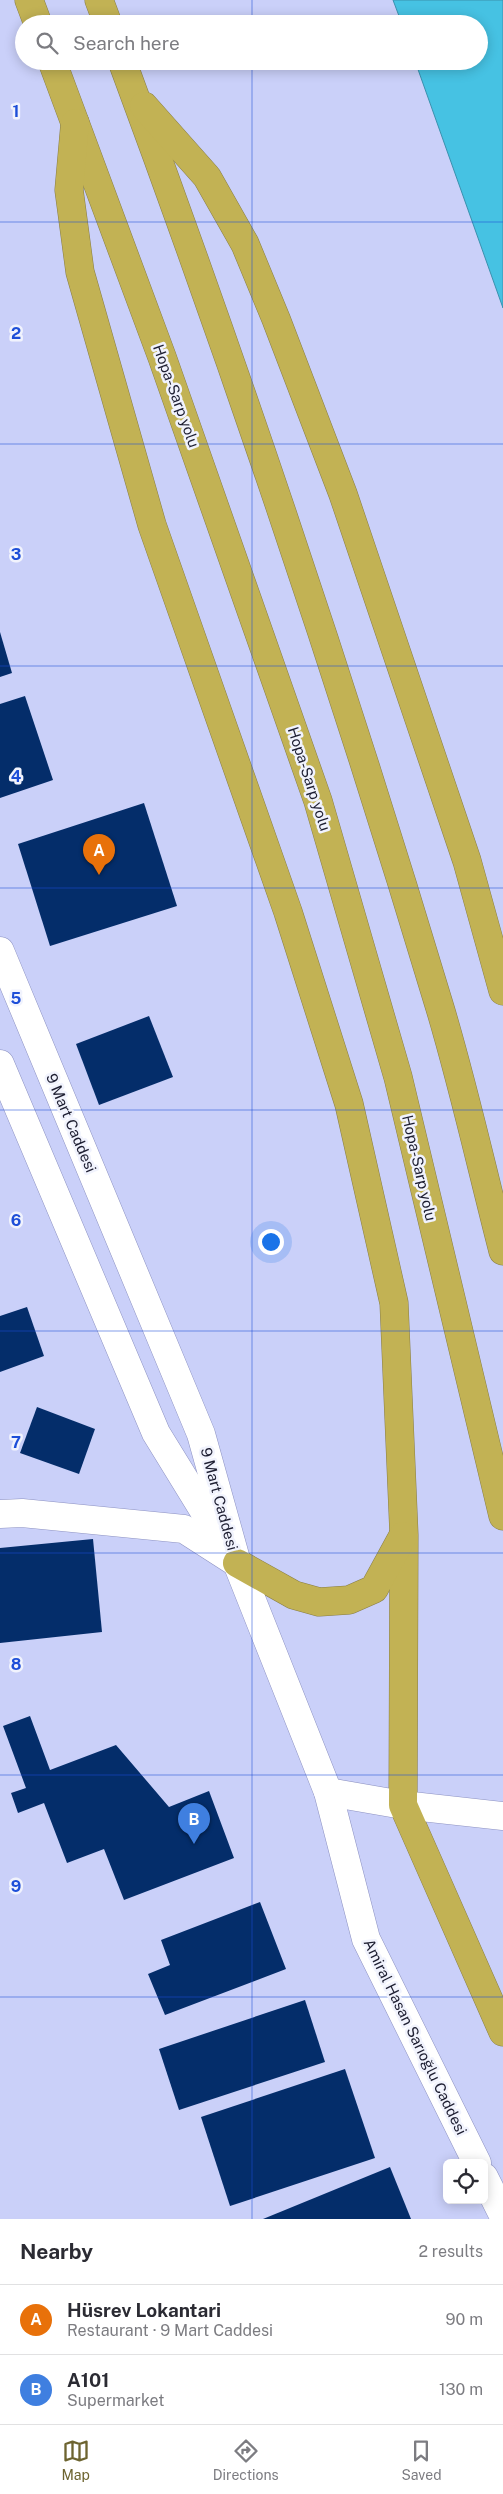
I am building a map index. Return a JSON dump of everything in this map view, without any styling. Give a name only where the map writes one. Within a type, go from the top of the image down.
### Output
[{"type":"highway","points":[[29,0],[35,15]]},
{"type":"highway","points":[[99,0],[105,15]]},
{"type":"highway","name":"Hopa-Sarp yolu","points":[[55,70],[162,357],[318,801],[398,1077],[503,1516]]},
{"type":"highway","points":[[125,70],[311,594],[441,1011],[503,1251]]},
{"type":"highway","points":[[134,94],[207,177],[245,244],[273,311],[352,522],[467,861],[503,991]]},
{"type":"highway","points":[[74,123],[68,190],[80,272],[152,525],[288,912],[349,1104],[394,1303],[404,1535],[403,1805],[503,2032]]},
{"type":"highway","points":[[237,1563],[294,1595],[319,1602],[349,1600],[374,1589],[404,1535]]},
{"type":"main road","name":"9 Mart Caddesi","points":[[0,951],[201,1434],[237,1563]]},
{"type":"main road","name":"9 Mart Caddesi","points":[[0,1064],[156,1433],[237,1563]]},
{"type":"main road","points":[[0,1514],[22,1513],[184,1528],[237,1563]]},
{"type":"main road","name":"Amiral Hasan Sarıoğlu Caddesi","points":[[237,1563],[328,1792],[366,1939],[475,2159]]},
{"type":"main road","points":[[328,1792],[403,1805],[503,1816]]},
{"type":"main road","points":[[488,2185],[503,2215]]},
{"type":"water","points":[[393,0],[503,0],[503,308],[418,70],[488,70],[488,15],[399,15]]},
{"type":"building","points":[[0,632],[12,673],[0,677]]},
{"type":"building","points":[[25,696],[53,780],[0,798],[0,704]]},
{"type":"building","points":[[144,803],[177,906],[50,946],[18,844]]},
{"type":"building","points":[[149,1016],[173,1077],[99,1105],[76,1044]]},
{"type":"building","points":[[27,1307],[44,1356],[0,1372],[0,1316]]},
{"type":"building","points":[[37,1407],[95,1429],[79,1474],[20,1453]]},
{"type":"building","points":[[93,1539],[102,1632],[0,1643],[0,1548]]},
{"type":"building","points":[[30,1716],[50,1770],[116,1745],[169,1807],[209,1791],[234,1858],[124,1900],[104,1849],[67,1863],[44,1803],[18,1813],[11,1793],[26,1788],[3,1726]]},
{"type":"building","points":[[260,1902],[286,1969],[165,2015],[148,1974],[170,1965],[161,1940]]},
{"type":"building","points":[[305,2000],[325,2062],[179,2110],[159,2049]]},
{"type":"building","points":[[345,2069],[375,2158],[230,2206],[201,2117]]},
{"type":"building","points":[[390,2167],[411,2219],[263,2219]]},
{"type":"place","name":"Hüsrev Lokantari","points":[[99,875]]},
{"type":"place","name":"A101","points":[[194,1844]]}]
